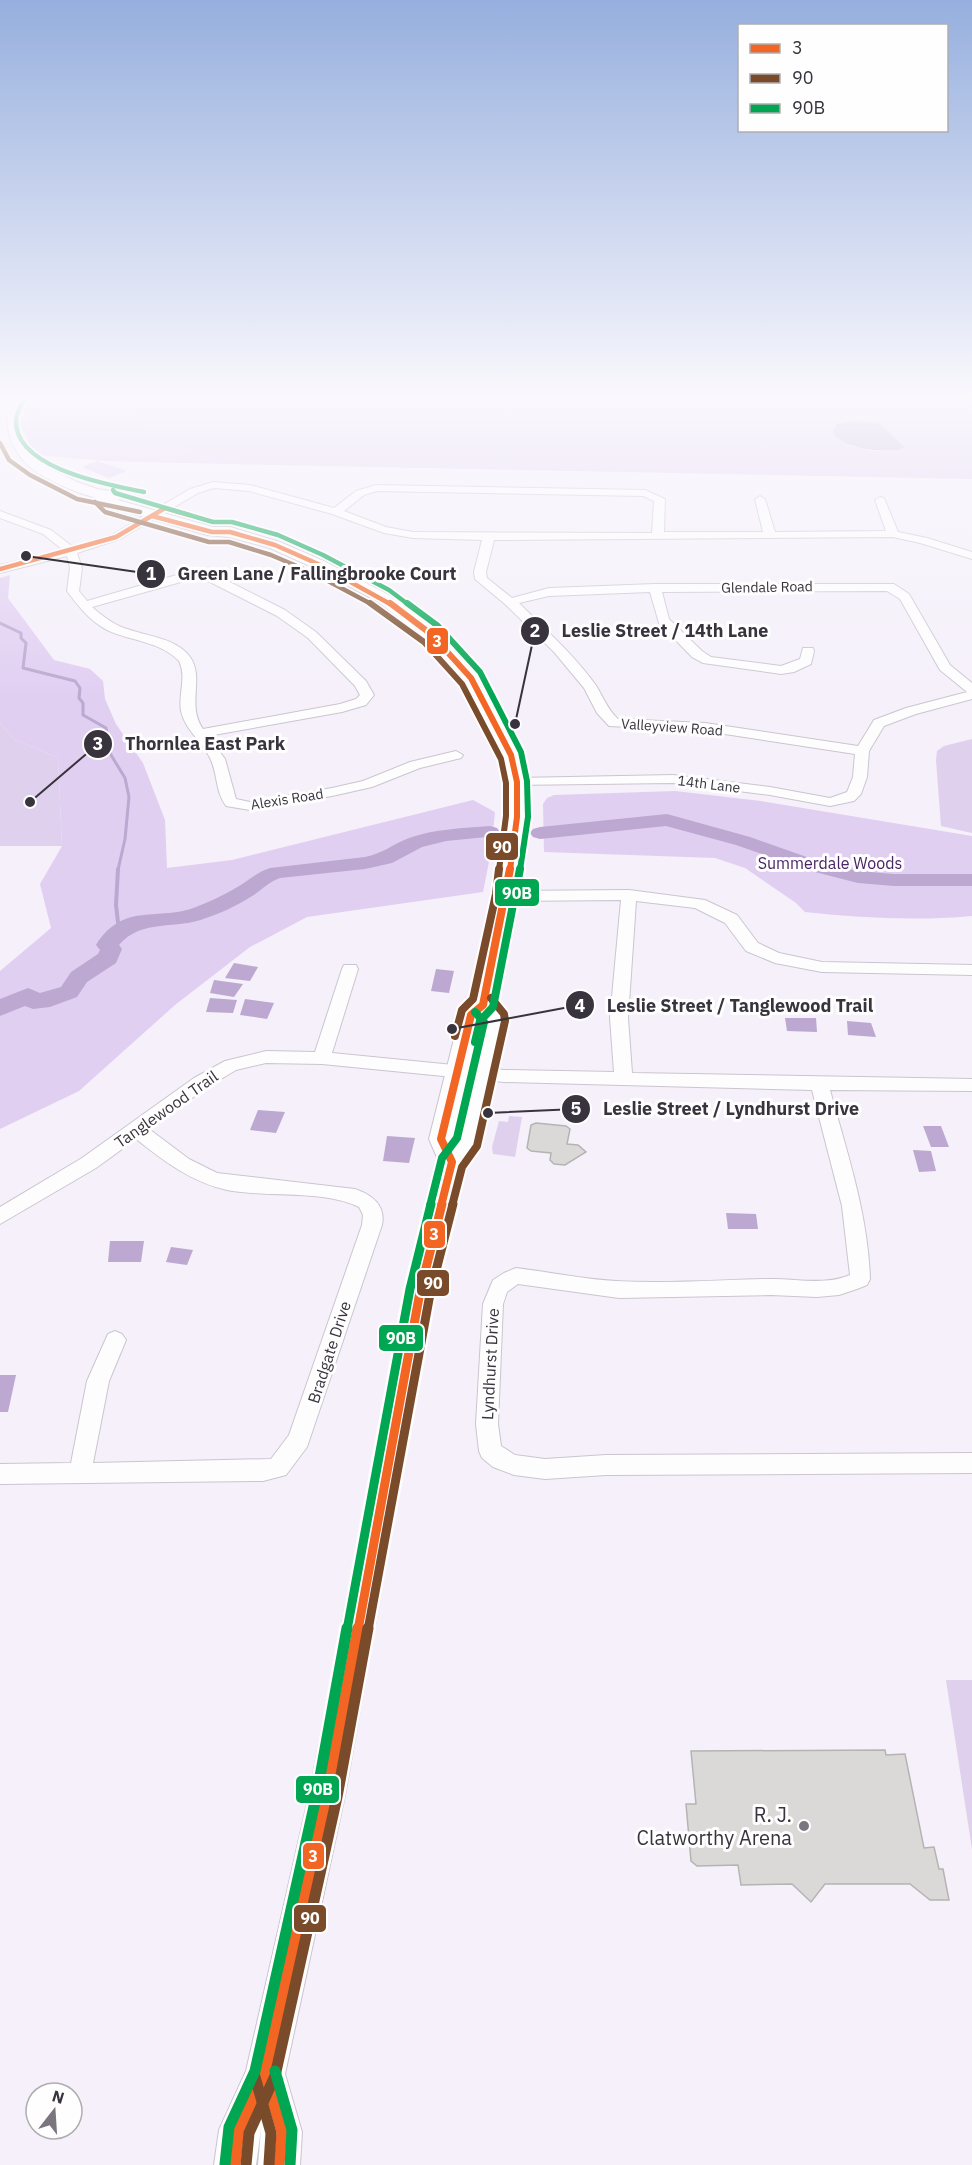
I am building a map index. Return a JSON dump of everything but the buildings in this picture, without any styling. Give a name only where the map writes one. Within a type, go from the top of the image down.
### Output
[{"type":"main road","points":[[100,495],[108,502],[158,512],[212,532],[230,532],[275,545],[318,564],[383,598],[431,634],[471,678],[511,755],[517,782],[517,817],[506,896],[483,1005],[471,1015],[441,1139],[452,1162]]},
{"type":"main road","points":[[235,2165],[239,2130],[265,2074],[327,1794],[420,1292],[452,1162],[467,1143],[495,1019],[483,1005]]},
{"type":"main road","points":[[265,2074],[282,2132],[279,2165]]},
{"type":"street","points":[[0,569],[69,552],[116,537],[189,495]]},
{"type":"street","points":[[276,495],[336,512],[399,534],[489,537],[893,534],[923,540],[972,556]]},
{"type":"street","points":[[336,512],[357,495]]},
{"type":"street","points":[[650,495],[660,499],[658,535]]},
{"type":"street","points":[[760,499],[770,535]]},
{"type":"street","points":[[880,500],[893,534]]},
{"type":"street","points":[[0,513],[58,538],[69,552]]},
{"type":"street","name":"Valleyview Road","points":[[489,537],[480,576],[486,585],[510,602],[565,656],[590,687],[604,713],[614,723],[720,729],[862,752]]},
{"type":"street","name":"Alexis Road","points":[[69,552],[76,568],[73,591],[90,613],[114,628],[180,654],[189,669],[187,707],[189,717],[219,763],[226,797],[231,802],[250,806],[367,784],[416,765],[456,755]]},
{"type":"street","points":[[85,605],[187,576],[206,575],[280,613],[312,635],[361,684],[367,695],[361,702],[342,708],[201,733]]},
{"type":"street","name":"Glendale Road","points":[[510,602],[549,592],[655,588],[890,587],[905,597],[945,667],[972,690]]},
{"type":"street","points":[[655,588],[663,620],[693,652],[708,660],[781,670],[806,661],[808,651]]},
{"type":"street","points":[[862,752],[879,723],[911,711],[972,696]]},
{"type":"street","name":"14th Lane","points":[[517,782],[673,779],[770,791],[830,802],[849,798],[854,794],[860,777],[862,752]]},
{"type":"street","points":[[506,896],[629,895],[699,903],[731,918],[752,947],[776,958],[822,967],[972,970]]},
{"type":"street","points":[[623,1079],[619,1018],[629,895]]},
{"type":"street","points":[[322,1058],[350,969]]},
{"type":"street","name":"Tanglewood Trail","points":[[0,1216],[89,1163],[200,1083],[231,1065],[266,1057],[322,1058],[482,1074]]},
{"type":"street","points":[[482,1074],[819,1084],[972,1085]]},
{"type":"street","name":"Lyndhurst Drive","points":[[819,1084],[848,1195],[858,1249],[860,1279],[834,1289],[784,1287],[652,1290],[597,1288],[516,1276],[504,1281],[495,1290],[493,1304],[487,1424],[490,1451],[502,1461],[546,1469],[606,1465],[972,1463]]},
{"type":"street","name":"Bradgate Drive","points":[[0,1474],[249,1472],[278,1468],[299,1440],[366,1239],[373,1226],[374,1215],[366,1202],[353,1195],[267,1188],[213,1179],[181,1164],[137,1130]]},
{"type":"street","points":[[80,1473],[98,1381],[115,1340]]},
{"type":"shaded area","points":[[0,723],[14,739],[58,758],[62,846],[0,846]]},
{"type":"shaded area","points":[[972,739],[972,833],[941,826],[936,760],[937,751],[944,746]]},
{"type":"shaded area","points":[[234,963],[258,967],[250,981],[225,978]]},
{"type":"shaded area","points":[[436,969],[454,971],[449,993],[431,991]]},
{"type":"shaded area","points":[[214,980],[243,984],[234,997],[210,993]]},
{"type":"shaded area","points":[[210,998],[237,1000],[233,1013],[206,1012]]},
{"type":"shaded area","points":[[245,999],[274,1003],[267,1019],[240,1015]]},
{"type":"shaded area","points":[[785,1018],[816,1018],[817,1032],[787,1031]]},
{"type":"shaded area","points":[[847,1021],[871,1023],[876,1037],[848,1035]]},
{"type":"shaded area","points":[[258,1110],[285,1112],[276,1133],[250,1130]]},
{"type":"shaded area","points":[[509,1116],[522,1117],[515,1157],[493,1154],[492,1147],[499,1121],[508,1122]]},
{"type":"shaded area","points":[[923,1126],[941,1126],[949,1147],[931,1147]]},
{"type":"shaded area","points":[[387,1136],[415,1138],[409,1163],[383,1161]]},
{"type":"shaded area","points":[[913,1150],[931,1151],[936,1171],[919,1172]]},
{"type":"shaded area","points":[[726,1213],[756,1214],[758,1229],[728,1229]]},
{"type":"shaded area","points":[[110,1241],[144,1241],[141,1262],[108,1262]]},
{"type":"shaded area","points":[[171,1247],[193,1250],[187,1265],[166,1262]]},
{"type":"shaded area","points":[[0,1375],[16,1375],[8,1412],[0,1412]]},
{"type":"shaded area","points":[[946,1680],[972,1680],[972,1849]]},
{"type":"green space","points":[[10,575],[8,598],[54,660],[90,669],[103,681],[105,699],[116,724],[143,763],[165,820],[167,868],[232,860],[473,800],[495,812],[491,852],[483,892],[307,917],[250,947],[175,1005],[79,1091],[0,1129],[0,971],[51,928],[40,884],[62,846],[58,758],[14,739],[0,723],[0,578]]},
{"type":"green space","name":"Summerdale Woods","points":[[675,791],[761,801],[972,836],[972,916],[888,918],[805,912],[796,903],[745,868],[715,858],[544,852],[543,804],[547,798],[554,795]]},
{"type":"waterway","points":[[0,623],[21,633],[21,638],[26,643],[23,668],[75,681],[80,688],[79,698],[83,703],[83,715],[106,728],[111,755],[125,778],[129,797],[125,839],[118,870]]},
{"type":"waterway","points":[[540,833],[667,820],[743,841],[814,866],[858,877],[894,880],[972,880]]},
{"type":"waterway","points":[[0,1008],[28,996],[31,996],[33,1001],[50,999],[69,992],[79,977],[108,958],[111,949],[107,945],[119,931],[137,922],[198,914],[243,893],[263,877],[277,872],[365,863],[385,859],[415,843],[446,835],[490,832]]},
{"type":"waterway","points":[[118,869],[116,905],[119,931]]},
{"type":"transit line","name":"90","points":[[69,495],[77,499],[140,512]]},
{"type":"transit line","name":"90B","points":[[122,495],[213,522],[232,522],[278,535],[323,555],[389,590],[438,626],[480,672],[521,752],[527,781],[528,817],[516,898],[493,1007],[480,1021],[475,1042]]},
{"type":"transit line","name":"90","points":[[95,502],[105,512],[209,542],[229,542],[271,555],[313,573],[377,607],[424,642],[462,684],[501,759],[506,783],[506,816],[496,894],[473,999],[462,1010],[455,1036]]},
{"type":"transit line","name":"3","points":[[0,569],[116,537],[165,508],[189,515]]},
{"type":"transit line","name":"3","points":[[152,516],[212,532],[230,532],[275,545],[318,564],[383,598],[431,634],[471,678],[511,755],[517,782],[517,817],[506,896],[483,1005],[471,1015],[441,1139],[452,1162],[420,1292],[327,1795],[265,2074],[282,2132],[279,2165]]},
{"type":"transit line","name":"90","points":[[246,2165],[249,2133],[275,2076],[337,1797],[430,1294],[462,1167],[477,1146],[505,1021],[504,1014],[491,998]]},
{"type":"transit line","name":"90B","points":[[225,2164],[229,2127],[255,2071],[317,1793],[410,1289],[442,1158],[457,1138],[484,1022],[475,1012]]},
{"type":"transit line","name":"3","points":[[235,2165],[239,2130],[265,2074],[269,2057]]},
{"type":"transit line","name":"90B","points":[[275,2071],[292,2130],[290,2165]]},
{"type":"transit line","name":"90","points":[[255,2077],[271,2133],[269,2164]]},
{"type":"place","name":"Green Lane / Fallingbrooke Court","points":[[26,556]]},
{"type":"place","name":"Leslie Street / 14th Lane","points":[[515,724]]},
{"type":"place","name":"Thornlea East Park","points":[[30,802]]},
{"type":"place","name":"Leslie Street / Tanglewood Trail","points":[[452,1029]]},
{"type":"place","name":"Leslie Street / Lyndhurst Drive","points":[[488,1113]]},
{"type":"place","name":"R. J. Clatworthy Arena","points":[[804,1826]]}]
